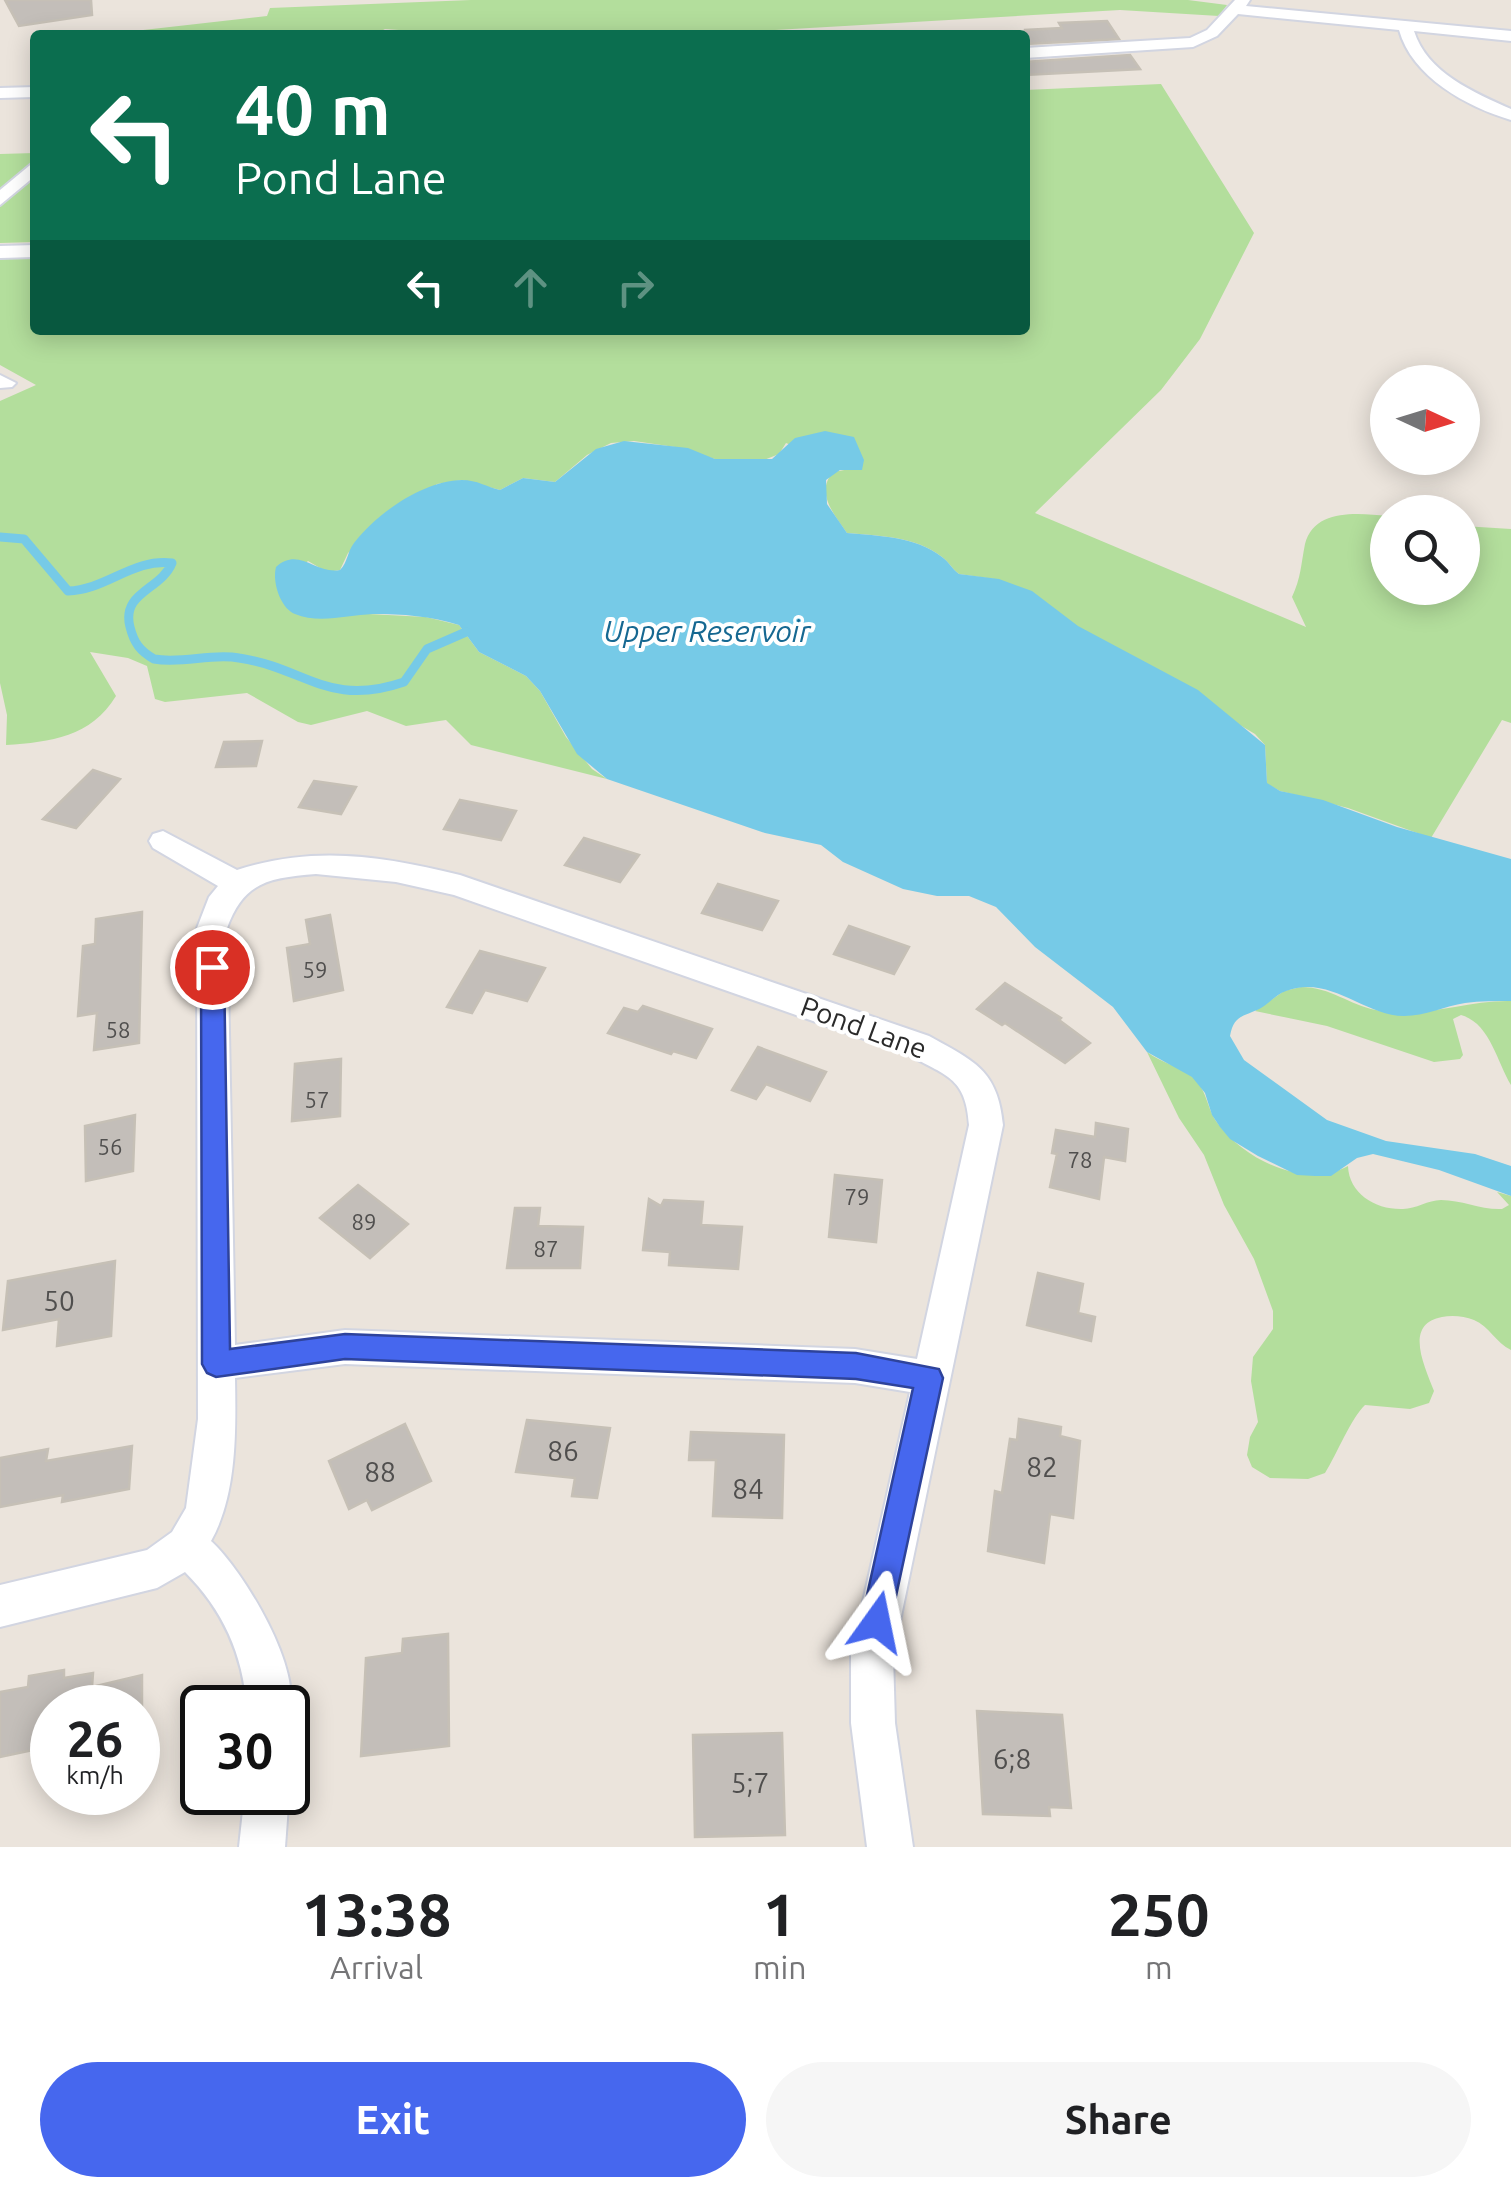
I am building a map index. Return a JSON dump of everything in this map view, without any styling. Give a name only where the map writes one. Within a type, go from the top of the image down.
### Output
[{"type":"street","points":[[1030,53],[1183,44],[1212,33],[1239,4],[1511,36]]},
{"type":"street","points":[[1404,25],[1410,42],[1452,89],[1511,115]]},
{"type":"street","points":[[0,94],[30,92]]},
{"type":"street","points":[[0,200],[30,171]]},
{"type":"street","points":[[0,252],[30,251]]},
{"type":"street","points":[[0,1606],[157,1568],[186,1546],[210,1496],[217,1419],[212,928],[218,904],[235,882],[163,841]]},
{"type":"street","name":"Pond Lane","points":[[235,882],[264,868],[282,866],[369,870],[434,880],[918,1045],[954,1062],[969,1074],[984,1098],[985,1142],[929,1378],[872,1655],[873,1723],[890,1847]]},
{"type":"street","points":[[216,1364],[345,1346],[856,1366],[929,1378]]},
{"type":"street","points":[[186,1546],[214,1573],[249,1631],[265,1685]]},
{"type":"street","points":[[262,1847],[265,1815]]},
{"type":"green space","points":[[471,0],[1188,0],[1227,5],[1219,16],[1120,10],[774,30],[143,30],[267,16],[270,8]]},
{"type":"green space","points":[[1161,84],[1254,233],[1200,339],[1161,390],[1035,513],[1306,627],[1292,597],[1310,532],[1328,519],[1370,515],[1370,605],[1480,605],[1480,527],[1511,529],[1511,723],[1502,720],[1431,838],[1348,808],[1280,791],[1267,784],[1265,745],[1255,734],[994,579],[959,574],[932,550],[909,541],[847,533],[828,503],[826,488],[833,472],[850,469],[786,443],[779,454],[764,460],[715,459],[675,447],[634,441],[611,443],[587,455],[555,482],[523,478],[500,490],[462,480],[437,484],[348,553],[340,570],[327,572],[308,561],[277,589],[280,593],[369,614],[426,617],[459,625],[479,652],[526,676],[540,691],[566,737],[592,769],[607,779],[471,745],[446,720],[406,726],[367,711],[311,725],[298,722],[247,693],[165,702],[155,699],[147,666],[128,658],[90,652],[116,696],[106,710],[95,721],[68,735],[6,745],[7,715],[0,683],[0,401],[36,385],[0,365],[0,259],[30,257],[30,335],[1030,335],[1030,90]]},
{"type":"green space","points":[[30,153],[30,242],[0,243],[0,154]]},
{"type":"green space","points":[[1301,987],[1322,990],[1366,1008],[1393,1012],[1511,1001],[1511,1085],[1486,1035],[1471,1019],[1461,1015],[1453,1019],[1463,1055],[1460,1059],[1434,1062],[1327,1026],[1255,1011],[1284,991]]},
{"type":"green space","points":[[1147,1052],[1194,1078],[1215,1120],[1231,1138],[1278,1168],[1314,1174],[1348,1166],[1359,1192],[1374,1203],[1393,1209],[1441,1200],[1502,1209],[1509,1205],[1497,1192],[1511,1196],[1511,1350],[1474,1320],[1450,1316],[1430,1321],[1420,1337],[1422,1359],[1434,1391],[1429,1403],[1410,1409],[1365,1405],[1325,1473],[1308,1479],[1270,1478],[1252,1467],[1247,1455],[1258,1422],[1251,1381],[1253,1357],[1273,1329],[1273,1311],[1254,1259],[1224,1205],[1204,1155],[1179,1118]]},
{"type":"water","name":"Upper Reservoir","points":[[825,431],[854,437],[864,460],[862,470],[840,470],[826,480],[827,504],[847,533],[909,541],[931,550],[959,574],[999,579],[1032,591],[1078,626],[1198,690],[1265,745],[1267,783],[1280,791],[1323,800],[1397,827],[1511,859],[1511,1001],[1465,1003],[1404,1016],[1374,1009],[1331,991],[1302,987],[1283,992],[1241,1017],[1230,1036],[1244,1060],[1327,1120],[1386,1141],[1475,1154],[1511,1166],[1511,1196],[1439,1170],[1373,1154],[1357,1158],[1331,1176],[1297,1175],[1258,1156],[1230,1139],[1192,1077],[1147,1052],[1113,1007],[1035,947],[996,907],[969,896],[937,896],[903,889],[843,862],[821,845],[765,833],[607,779],[577,754],[540,691],[526,676],[479,652],[459,625],[395,614],[304,617],[285,606],[276,586],[276,567],[292,559],[340,570],[354,543],[375,521],[432,486],[467,480],[500,490],[523,478],[555,482],[596,449],[624,441],[688,448],[715,459],[772,459],[795,438]]},
{"type":"building","points":[[5,0],[91,0],[92,15],[19,26]]},
{"type":"building","points":[[1107,21],[1119,39],[1030,44],[1030,30],[1025,30],[1062,28],[1059,23]]},
{"type":"building","points":[[1130,55],[1140,69],[1030,75],[1030,62]]},
{"type":"building","points":[[262,741],[256,766],[216,767],[224,742]]},
{"type":"building","points":[[93,770],[120,779],[76,828],[43,819]]},
{"type":"building","points":[[314,781],[356,787],[341,814],[299,807]]},
{"type":"building","points":[[460,800],[516,811],[501,840],[444,829]]},
{"type":"building","points":[[584,838],[639,855],[620,882],[565,865]]},
{"type":"building","points":[[718,884],[778,901],[762,930],[702,913]]},
{"type":"building","points":[[142,912],[139,1043],[94,1050],[97,1013],[78,1016],[83,946],[95,944],[96,919]]},
{"type":"building","points":[[330,915],[343,990],[294,1001],[287,948],[310,944],[306,920]]},
{"type":"building","points":[[849,926],[909,947],[894,974],[834,954]]},
{"type":"building","points":[[480,951],[545,968],[527,1001],[485,990],[472,1013],[447,1007]]},
{"type":"building","points":[[1005,983],[1061,1018],[1090,1043],[1065,1063],[977,1009]]},
{"type":"building","points":[[643,1006],[712,1029],[696,1058],[608,1033],[624,1008],[638,1012]]},
{"type":"building","points":[[758,1047],[826,1072],[810,1101],[766,1084],[756,1099],[732,1090]]},
{"type":"building","points":[[341,1059],[340,1116],[292,1121],[295,1064]]},
{"type":"building","points":[[135,1115],[133,1171],[86,1181],[85,1126]]},
{"type":"building","points":[[1096,1123],[1128,1129],[1125,1161],[1104,1157],[1099,1199],[1050,1187],[1057,1154],[1052,1153],[1056,1130],[1095,1137]]},
{"type":"building","points":[[835,1175],[882,1180],[876,1242],[829,1237]]},
{"type":"building","points":[[358,1185],[408,1224],[370,1258],[320,1218]]},
{"type":"building","points":[[649,1199],[661,1206],[664,1200],[703,1202],[701,1225],[742,1227],[738,1269],[669,1265],[670,1252],[643,1250]]},
{"type":"building","points":[[515,1208],[540,1208],[538,1226],[583,1227],[580,1268],[507,1268]]},
{"type":"building","points":[[115,1261],[111,1336],[57,1346],[59,1319],[3,1330],[8,1281]]},
{"type":"building","points":[[1038,1273],[1083,1284],[1078,1313],[1095,1317],[1091,1341],[1027,1325]]},
{"type":"building","points":[[1019,1419],[1061,1427],[1060,1436],[1080,1441],[1073,1518],[1050,1514],[1044,1563],[988,1551],[995,1491],[1002,1493],[1010,1439],[1017,1440]]},
{"type":"building","points":[[527,1420],[610,1428],[597,1498],[572,1496],[575,1478],[516,1472]]},
{"type":"building","points":[[405,1424],[431,1481],[372,1510],[367,1500],[349,1509],[329,1461]]},
{"type":"building","points":[[691,1432],[784,1435],[782,1518],[713,1516],[716,1460],[689,1460]]},
{"type":"building","points":[[132,1446],[129,1489],[62,1502],[63,1495],[0,1507],[0,1458],[48,1449],[46,1461]]},
{"type":"building","points":[[448,1634],[449,1746],[361,1756],[366,1658],[402,1653],[403,1639]]},
{"type":"building","points":[[64,1670],[64,1678],[93,1673],[92,1685],[30,1685],[30,1751],[0,1757],[0,1692],[28,1687],[29,1676]]},
{"type":"building","points":[[142,1675],[142,1685],[100,1685]]},
{"type":"building","points":[[977,1711],[1062,1715],[1071,1808],[1049,1807],[1050,1816],[983,1814]]},
{"type":"building","points":[[782,1733],[785,1835],[695,1837],[693,1735]]},
{"type":"waterway","points":[[0,537],[24,539],[68,591],[95,586],[145,565],[172,563],[160,579],[136,598],[129,615],[136,642],[154,659],[239,658],[318,684],[356,691],[404,682],[427,649],[466,632]]},
{"type":"route","points":[[212,967],[216,1364],[345,1346],[856,1366],[929,1378],[877,1622]]}]
